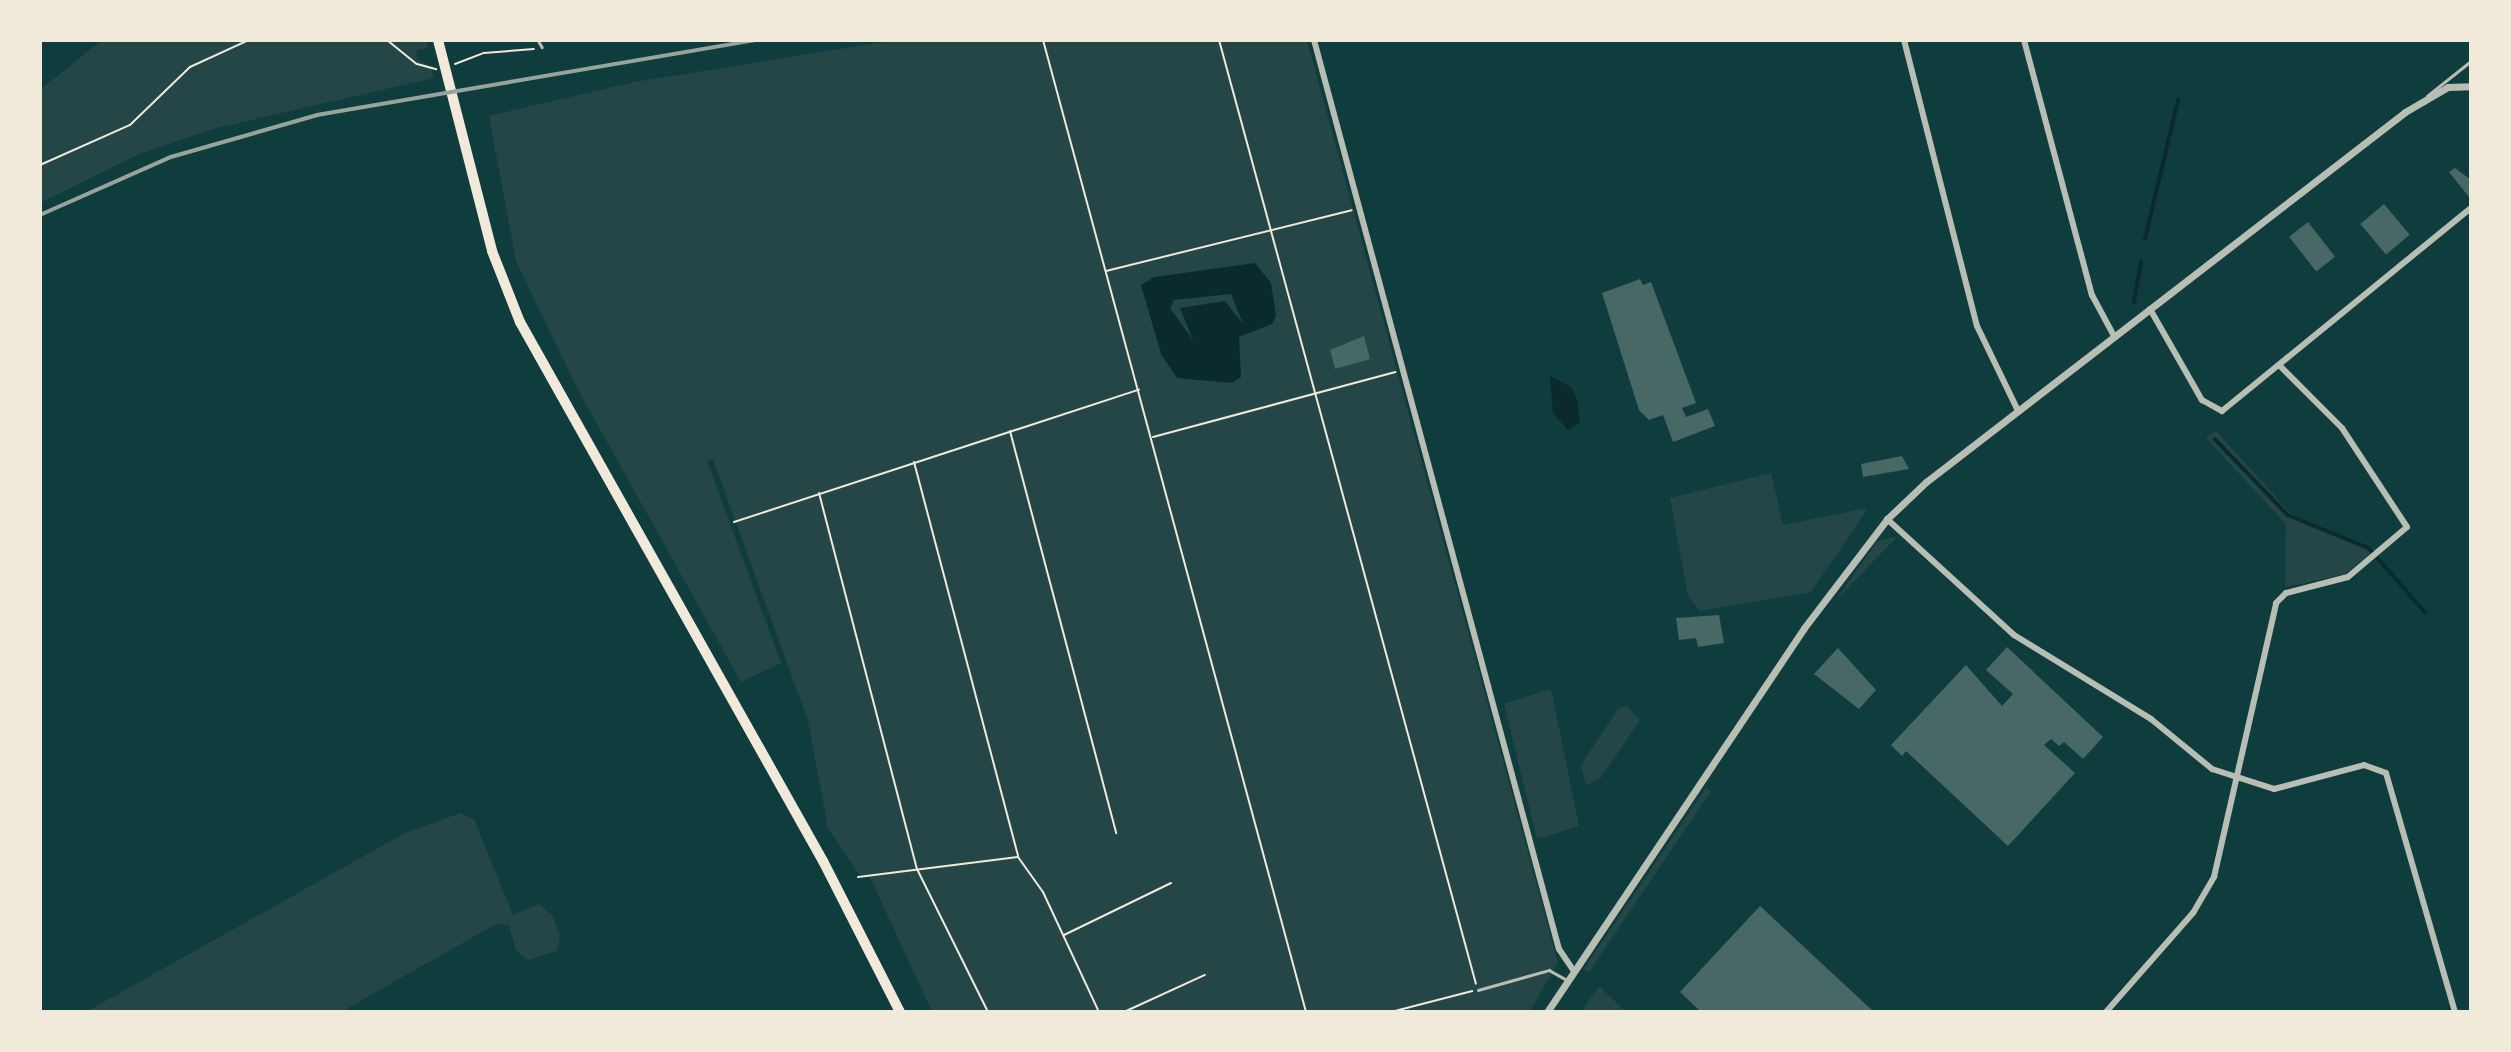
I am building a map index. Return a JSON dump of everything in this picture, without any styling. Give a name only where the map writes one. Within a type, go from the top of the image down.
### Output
[{"type":"main road","points":[[438,40],[492,251],[535,351],[823,860],[900,1012]]},
{"type":"street","points":[[1314,40],[1559,949],[1574,971]]},
{"type":"street","points":[[1904,40],[1977,326],[2018,411]]},
{"type":"street","points":[[2024,40],[2092,295],[2115,336]]},
{"type":"street","points":[[1547,1012],[1804,628],[1887,519],[2018,411],[2427,96],[2471,86]]},
{"type":"street","points":[[2150,309],[2202,400],[2216,410],[2232,406],[2471,208]]},
{"type":"street","points":[[2106,1012],[2206,895],[2238,778],[2276,603],[2286,593],[2348,577],[2372,561],[2405,531],[2405,517],[2342,428],[2281,367]]},
{"type":"street","points":[[1887,519],[2014,635],[2151,719],[2197,760],[2238,778],[2274,789],[2364,765],[2386,773],[2455,1012]]},
{"type":"lane","points":[[538,40],[542,47]]},
{"type":"lane","points":[[2427,96],[2471,61]]},
{"type":"lane","points":[[1478,990],[1549,970],[1568,981]]},
{"type":"path","points":[[40,165],[130,125],[190,67],[249,40]]},
{"type":"path","points":[[387,40],[421,67],[444,66],[484,53],[542,47]]},
{"type":"path","points":[[1043,40],[1306,1012]]},
{"type":"path","points":[[1219,40],[1478,990],[1391,1012]]},
{"type":"path","points":[[1106,271],[1272,232],[1360,208]]},
{"type":"path","points":[[1152,437],[1404,370]]},
{"type":"path","points":[[734,522],[914,461],[1139,390]]},
{"type":"path","points":[[1010,430],[1116,833]]},
{"type":"path","points":[[914,461],[1018,857],[1063,935],[1099,1012]]},
{"type":"path","points":[[819,493],[917,869],[988,1012]]},
{"type":"path","points":[[858,877],[1018,857]]},
{"type":"path","points":[[1063,935],[1171,883]]},
{"type":"path","points":[[1124,1012],[1206,975]]},
{"type":"shaded area","points":[[102,40],[426,40],[428,48],[416,50],[418,60],[431,66],[434,78],[212,129],[137,155],[40,203],[40,90]]},
{"type":"shaded area","points":[[896,40],[1307,40],[1558,963],[1529,1012],[932,1012],[869,875],[859,874],[828,828],[808,721],[713,459],[707,461],[781,663],[741,682],[577,388],[516,261],[489,116],[634,82]]},
{"type":"shaded area","points":[[1255,263],[1271,283],[1276,316],[1272,324],[1239,337],[1241,377],[1232,383],[1177,378],[1161,354],[1141,285],[1154,277]],"holes":[[[1231,294],[1243,324],[1225,301],[1180,308],[1193,340],[1170,308],[1174,300]]]},
{"type":"shaded area","points":[[1550,376],[1571,387],[1577,400],[1580,423],[1568,430],[1553,413]]},
{"type":"shaded area","points":[[2216,431],[2291,514],[2376,549],[2343,575],[2285,587],[2286,524],[2206,438]]},
{"type":"shaded area","points":[[1771,473],[1783,525],[1868,508],[1811,592],[1700,611],[1688,596],[1670,498]]},
{"type":"shaded area","points":[[1896,538],[1836,600],[1877,541]]},
{"type":"shaded area","points":[[1551,689],[1579,826],[1537,839],[1504,704]]},
{"type":"shaded area","points":[[1627,706],[1640,720],[1600,779],[1586,785],[1581,765],[1618,709]]},
{"type":"shaded area","points":[[1706,788],[1711,791],[1589,973],[1584,969]]},
{"type":"shaded area","points":[[460,813],[474,819],[513,915],[539,904],[552,915],[560,935],[557,951],[528,960],[516,951],[509,925],[496,924],[341,1012],[86,1012],[403,834]]},
{"type":"shaded area","points":[[1599,986],[1626,1012],[1581,1012]]},
{"type":"building","points":[[2455,168],[2471,180],[2469,197],[2449,172]]},
{"type":"building","points":[[2384,204],[2410,235],[2386,255],[2360,224]]},
{"type":"building","points":[[2308,222],[2335,257],[2316,271],[2289,237]]},
{"type":"building","points":[[1640,279],[1643,285],[1651,282],[1696,403],[1682,408],[1686,417],[1708,409],[1715,426],[1673,442],[1663,415],[1649,420],[1639,410],[1602,293]]},
{"type":"building","points":[[1364,336],[1370,359],[1335,369],[1330,350]]},
{"type":"building","points":[[1902,456],[1909,469],[1863,477],[1861,464]]},
{"type":"building","points":[[1719,615],[1724,643],[1698,647],[1696,638],[1679,640],[1676,618]]},
{"type":"building","points":[[2007,647],[2103,737],[2083,759],[2064,742],[2059,746],[2051,739],[2044,745],[2075,773],[2008,846],[1906,751],[1902,756],[1891,745],[1966,665],[2002,706],[2013,694],[1986,670]]},
{"type":"building","points":[[1838,648],[1876,690],[1859,709],[1814,674]]},
{"type":"building","points":[[1760,906],[1874,1012],[1701,1012],[1680,992]]},
{"type":"waterway","points":[[2145,239],[2178,100]]},
{"type":"waterway","points":[[2134,302],[2141,262]]},
{"type":"waterway","points":[[2215,439],[2288,515],[2369,548],[2426,613]]},
{"type":"railway","points":[[40,215],[171,157],[317,115],[755,40]]}]
